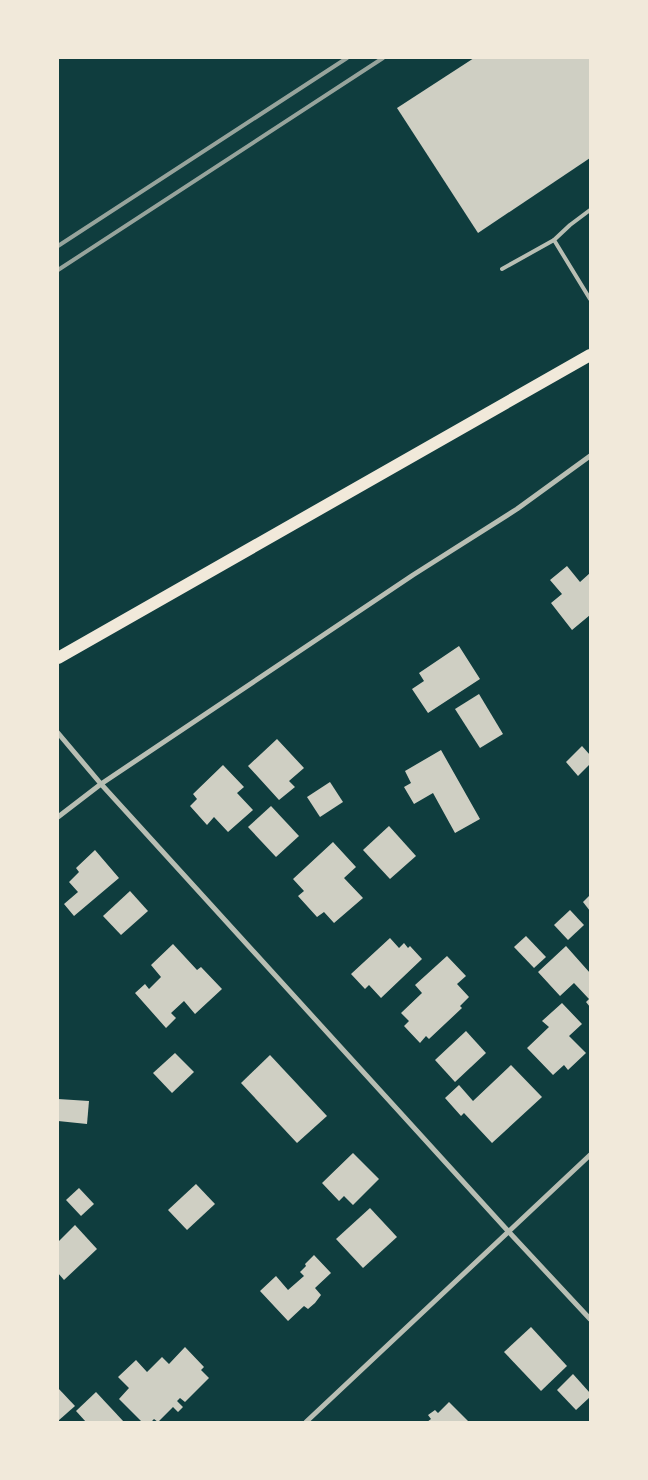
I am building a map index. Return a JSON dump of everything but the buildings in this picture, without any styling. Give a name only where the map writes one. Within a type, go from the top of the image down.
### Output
[{"type":"main road","points":[[58,658],[590,355]]},
{"type":"street","points":[[58,817],[101,784],[413,575],[517,508],[590,456]]},
{"type":"street","points":[[58,733],[101,784],[590,1319]]},
{"type":"street","points":[[306,1422],[590,1155]]},
{"type":"lane","points":[[502,269],[554,240],[590,210]]},
{"type":"lane","points":[[554,240],[590,299]]},
{"type":"railway","points":[[58,246],[347,58]]},
{"type":"railway","points":[[58,270],[383,58]]}]
